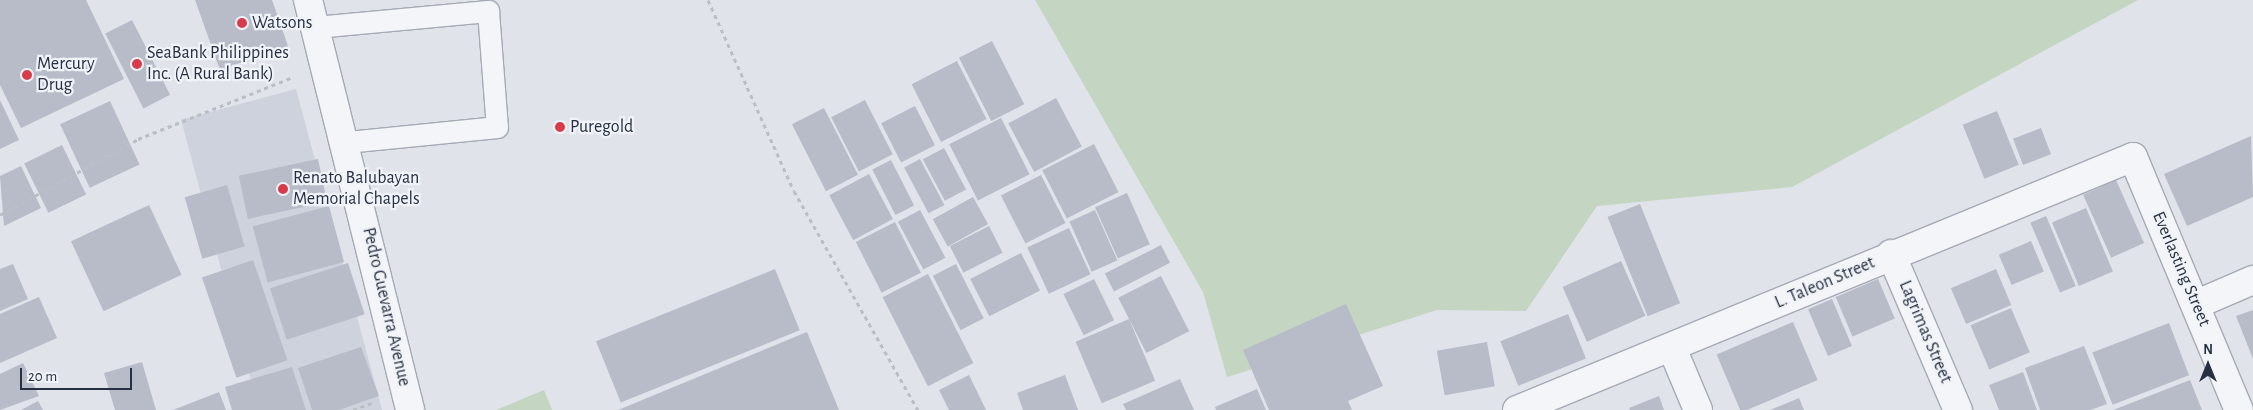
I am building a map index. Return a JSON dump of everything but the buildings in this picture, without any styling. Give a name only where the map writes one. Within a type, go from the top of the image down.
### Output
[{"type":"street","name":"Pedro Guevarra Avenue","points":[[308,0],[346,142],[410,410]]},
{"type":"street","name":"L. Taleon Street","points":[[1517,410],[1672,348],[1891,254],[2133,157]]},
{"type":"street","name":"Everlasting Street","points":[[2133,157],[2197,304],[2239,410]]},
{"type":"street","name":"Lagrimas Street","points":[[1891,254],[1958,410]]},
{"type":"street","points":[[2197,304],[2253,280]]},
{"type":"street","points":[[1672,348],[1698,410]]},
{"type":"lane","points":[[315,26],[488,11],[498,128],[346,142]]},
{"type":"path","points":[[708,0],[794,191],[918,410]]},
{"type":"path","points":[[0,214],[138,139],[326,64]]},
{"type":"shaded area","points":[[296,89],[382,410],[259,410],[181,120]]},
{"type":"green space","points":[[1035,0],[2138,0],[1792,187],[1597,206],[1526,311],[1437,310],[1227,377],[1203,292]]},
{"type":"green space","points":[[544,390],[552,410],[496,410]]},
{"type":"place","name":"Watsons","points":[[242,23]]},
{"type":"place","name":"SeaBank Philippines Inc. (A Rural Bank)","points":[[137,64]]},
{"type":"place","name":"Mercury Drug","points":[[27,75]]},
{"type":"place","name":"Puregold","points":[[560,127]]},
{"type":"place","name":"Renato Balubayan Memorial Chapels","points":[[283,189]]}]
